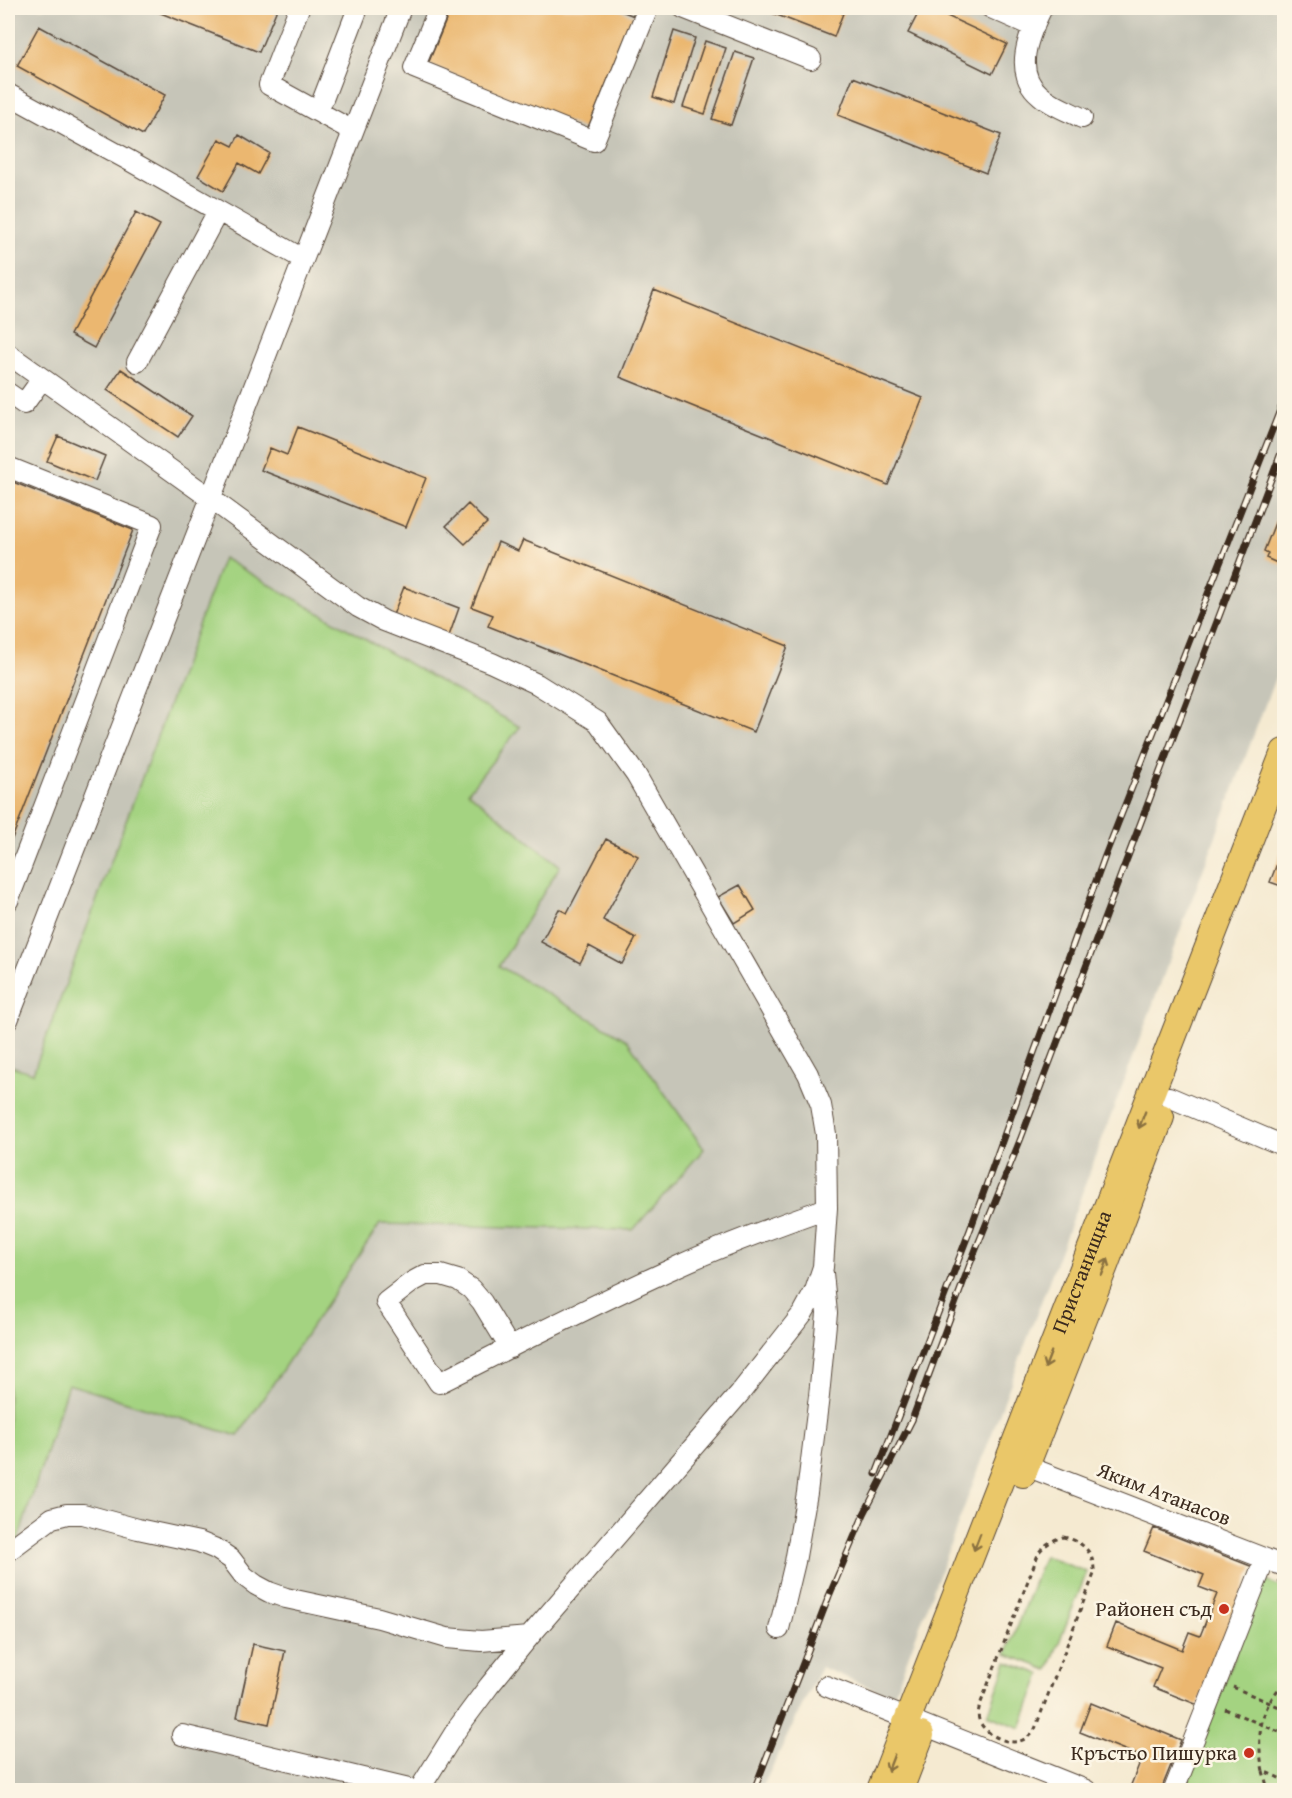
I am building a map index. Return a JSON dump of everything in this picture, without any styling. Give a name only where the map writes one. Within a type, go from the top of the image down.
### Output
[{"type":"main road","name":"Пристанищна","points":[[900,1791],[917,1722],[1284,752]]},
{"type":"main road","name":"Пристанищна","points":[[880,1791],[917,1722],[1026,1466],[1284,796]]},
{"type":"street","points":[[299,8],[269,85],[353,131]]},
{"type":"street","points":[[318,112],[358,8]]},
{"type":"street","points":[[8,1020],[401,8]]},
{"type":"street","points":[[439,8],[414,68],[594,141],[648,8]]},
{"type":"street","points":[[685,8],[811,59]]},
{"type":"street","points":[[991,8],[1034,27]]},
{"type":"street","points":[[1042,8],[1029,38],[1025,57],[1026,76],[1031,86],[1041,96],[1082,118]]},
{"type":"street","points":[[8,94],[303,259]]},
{"type":"street","points":[[137,362],[218,211]]},
{"type":"street","points":[[8,354],[358,607],[384,621],[492,663],[537,684],[598,722],[636,775],[808,1074],[821,1105],[826,1134],[827,1208],[823,1267],[827,1313],[807,1493],[795,1562],[779,1629]]},
{"type":"street","points":[[8,393],[24,404],[42,379]]},
{"type":"street","points":[[8,467],[152,525],[8,902]]},
{"type":"street","points":[[1169,1097],[1284,1146]]},
{"type":"street","points":[[510,1348],[482,1302],[471,1289],[458,1280],[441,1275],[425,1275],[386,1302],[439,1383],[675,1267],[753,1234],[827,1208]]},
{"type":"street","points":[[419,1791],[458,1729],[529,1637],[740,1393],[802,1313],[815,1291],[823,1267]]},
{"type":"street","name":"Яким Атанасов","points":[[1026,1466],[1284,1566]]},
{"type":"street","points":[[8,1551],[52,1518],[68,1514],[83,1514],[199,1542],[216,1549],[231,1559],[244,1576],[256,1585],[286,1598],[379,1618],[447,1638],[481,1641],[529,1637]]},
{"type":"street","points":[[1174,1791],[1265,1559]]},
{"type":"street","points":[[826,1686],[1086,1791]]},
{"type":"street","points":[[182,1735],[413,1791]]},
{"type":"path","points":[[1062,1537],[1075,1539],[1090,1554],[1095,1564],[1094,1574],[1035,1729],[1020,1741],[1010,1742],[988,1732],[981,1724],[978,1713],[1039,1552],[1053,1540],[1062,1537]]},
{"type":"path","points":[[1218,1680],[1284,1709]]},
{"type":"path","points":[[1268,1791],[1259,1752],[1259,1735],[1269,1703],[1284,1683]]},
{"type":"path","points":[[1209,1702],[1284,1734]]},
{"type":"path","points":[[1263,1772],[1284,1780]]},
{"type":"shaded area","points":[[8,8],[1284,8],[1284,654],[893,1697],[821,1667],[761,1790],[8,1790],[8,1571],[68,1384],[238,1436],[380,1224],[633,1230],[627,1040],[498,966],[560,866],[468,791],[520,727],[223,558],[33,1073],[8,1065]]},
{"type":"green space","points":[[223,558],[520,727],[468,792],[560,866],[499,966],[627,1040],[704,1149],[633,1230],[380,1224],[238,1436],[68,1384],[8,1571],[8,1065],[33,1073]]},
{"type":"green space","points":[[1044,1556],[1087,1572],[1048,1670],[1006,1654]]},
{"type":"green space","points":[[1264,1580],[1284,1588],[1284,1790],[1182,1790]]},
{"type":"green space","points":[[1007,1662],[1041,1674],[1021,1728],[988,1715]]},
{"type":"building","points":[[148,8],[274,8],[277,9],[259,52]]},
{"type":"building","points":[[451,8],[614,8],[634,16],[587,130],[428,64]]},
{"type":"building","points":[[759,8],[845,8],[834,37]]},
{"type":"building","points":[[921,8],[930,8],[1007,44],[992,74],[908,33]]},
{"type":"building","points":[[39,26],[165,95],[143,135],[17,66]]},
{"type":"building","points":[[674,31],[695,38],[674,104],[653,97]]},
{"type":"building","points":[[705,41],[726,48],[705,114],[683,107]]},
{"type":"building","points":[[735,52],[754,58],[731,125],[712,119]]},
{"type":"building","points":[[853,77],[1001,135],[986,173],[838,115]]},
{"type":"building","points":[[239,135],[269,153],[258,174],[239,163],[223,191],[198,176],[219,139],[233,146]]},
{"type":"building","points":[[136,212],[160,225],[94,348],[70,335]]},
{"type":"building","points":[[654,290],[923,398],[888,485],[620,377]]},
{"type":"building","points":[[121,369],[192,416],[178,437],[107,390]]},
{"type":"building","points":[[298,427],[426,478],[406,527],[261,470],[270,448],[287,455]]},
{"type":"building","points":[[58,436],[105,456],[95,481],[47,461]]},
{"type":"building","points":[[8,480],[133,530],[8,849]]},
{"type":"building","points":[[1284,500],[1284,566],[1266,558],[1268,553],[1264,551]]},
{"type":"building","points":[[468,504],[487,523],[465,544],[446,526]]},
{"type":"building","points":[[523,540],[788,646],[754,732],[488,626],[493,615],[472,607],[498,542],[518,551]]},
{"type":"building","points":[[404,587],[459,608],[449,636],[393,615]]},
{"type":"building","points":[[606,839],[638,856],[603,920],[636,938],[622,964],[589,946],[580,963],[541,942],[559,909],[567,913]]},
{"type":"building","points":[[1284,849],[1284,887],[1270,882]]},
{"type":"building","points":[[740,885],[755,910],[734,923],[718,897]]},
{"type":"building","name":"Районен съд","points":[[1154,1528],[1253,1567],[1198,1705],[1153,1687],[1161,1668],[1107,1646],[1116,1623],[1182,1650],[1189,1632],[1200,1636],[1217,1594],[1199,1587],[1204,1575],[1144,1551]]},
{"type":"building","points":[[253,1644],[285,1651],[269,1724],[237,1717]]},
{"type":"building","points":[[1091,1703],[1181,1740],[1161,1790],[1129,1790],[1142,1757],[1080,1732]]},
{"type":"railway","points":[[876,1474],[970,1230],[1105,856],[1284,400]]},
{"type":"railway","points":[[754,1790],[829,1596],[864,1514],[912,1420],[1284,445]]},
{"type":"place","name":"Районен съд","points":[[1224,1609]]},
{"type":"place","name":"Кръстьо Пишурка","points":[[1249,1753]]}]
